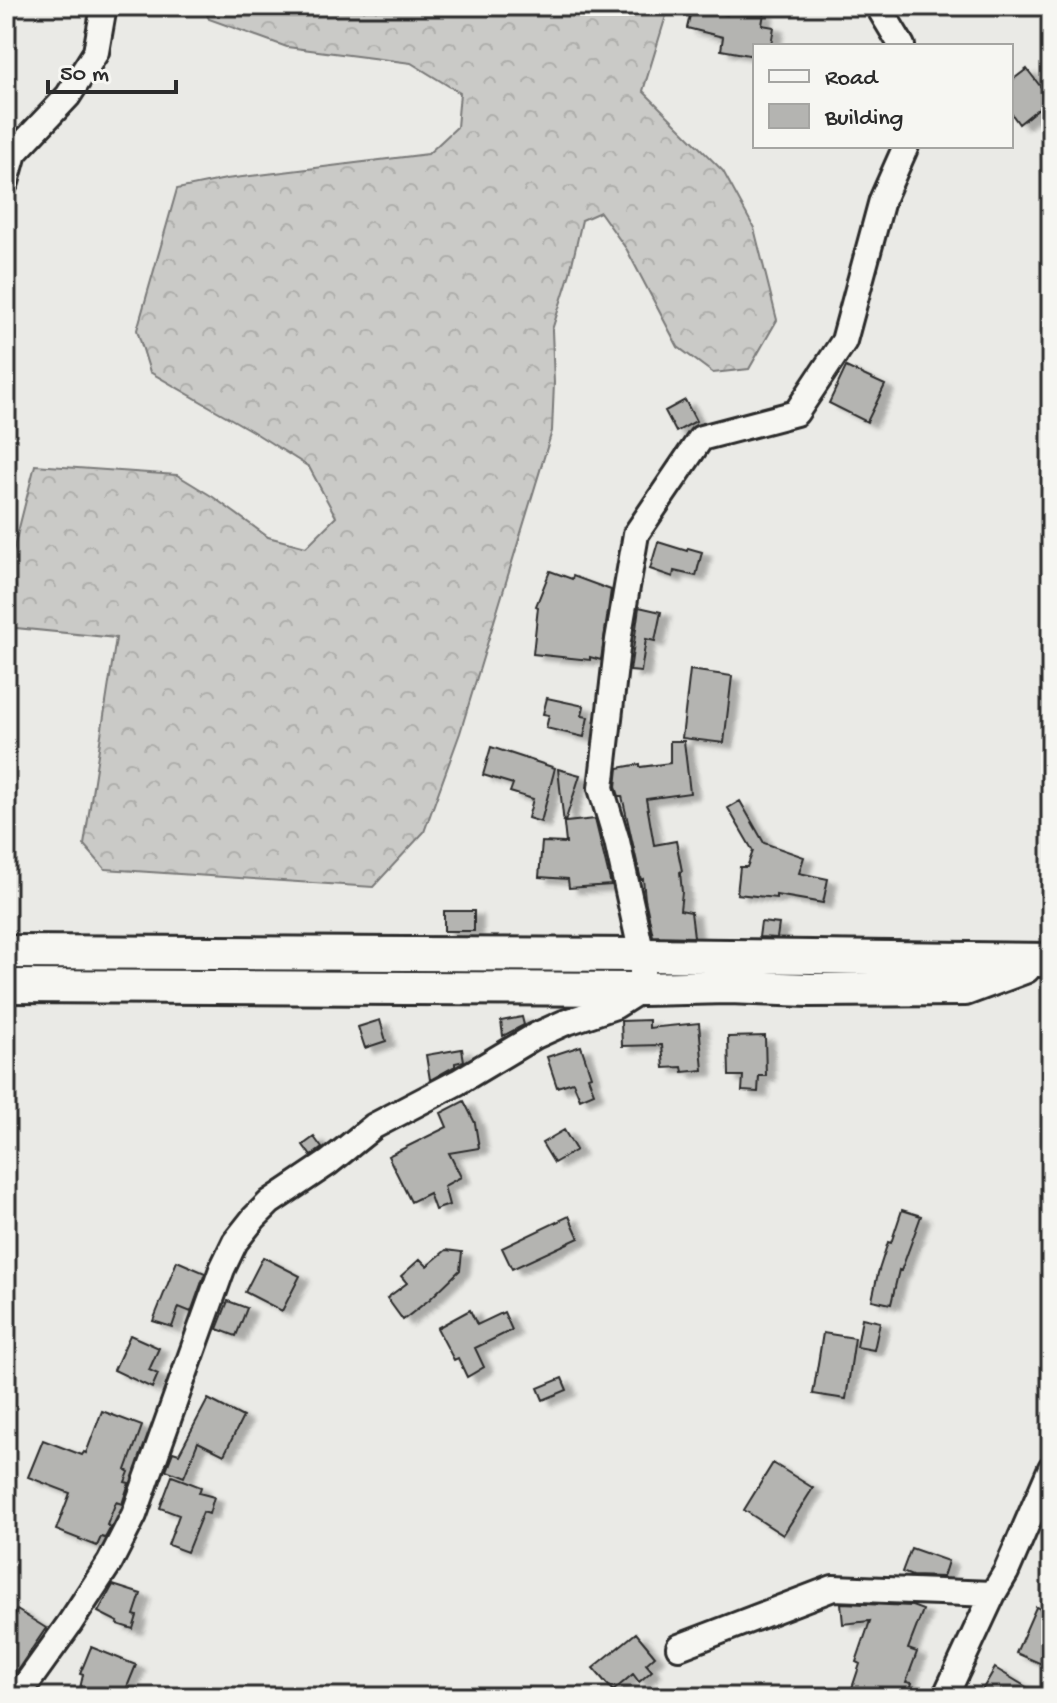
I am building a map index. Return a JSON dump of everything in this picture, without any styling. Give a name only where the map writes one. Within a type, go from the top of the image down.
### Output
[{"type":"main road","points":[[6,952],[1047,960]]},
{"type":"main road","points":[[6,986],[965,989],[1047,960]]},
{"type":"street","points":[[6,182],[14,153],[68,96],[96,52],[104,6]]},
{"type":"street","points":[[878,6],[901,44]]},
{"type":"street","points":[[17,1697],[110,1562],[134,1515],[222,1269],[235,1242],[254,1218],[270,1202],[328,1163],[374,1126],[458,1082],[535,1036],[615,1006],[642,989],[642,955],[617,841],[601,788],[618,640],[636,534],[701,438],[796,413],[844,341],[882,200],[905,148]]},
{"type":"street","points":[[945,1697],[1006,1572],[1051,1468]]},
{"type":"street","points":[[679,1647],[833,1588],[993,1594]]},
{"type":"green space","points":[[6,6],[19,6],[6,49]]},
{"type":"green space","points":[[203,6],[669,6],[643,91],[723,171],[754,228],[777,320],[749,369],[713,373],[678,347],[627,250],[600,212],[582,220],[552,330],[552,431],[460,733],[424,832],[373,887],[105,869],[84,845],[116,638],[6,627],[6,579],[35,465],[177,475],[268,537],[306,547],[336,517],[309,467],[150,372],[137,330],[177,189],[226,179],[428,154],[457,127],[460,93],[411,63],[287,47],[209,19]]},
{"type":"building","points":[[692,7],[727,15],[728,7],[764,13],[762,25],[774,27],[771,44],[753,44],[753,56],[721,50],[723,37],[687,28]]},
{"type":"building","points":[[1027,69],[1050,99],[1019,124],[1013,116],[1013,80]]},
{"type":"building","points":[[846,367],[885,385],[867,422],[829,403]]},
{"type":"building","points":[[685,400],[696,421],[676,432],[665,411]]},
{"type":"building","points":[[658,542],[702,552],[696,576],[674,571],[673,577],[650,569]]},
{"type":"building","points":[[550,571],[611,590],[601,660],[533,654],[536,606]]},
{"type":"building","points":[[639,607],[661,612],[655,641],[646,639],[641,672],[630,671]]},
{"type":"building","points":[[690,670],[732,676],[724,743],[682,738]]},
{"type":"building","points":[[547,698],[584,706],[582,716],[588,717],[584,737],[546,728],[549,715],[543,714]]},
{"type":"building","points":[[670,741],[684,741],[690,793],[646,799],[654,845],[676,841],[682,871],[680,910],[691,912],[694,937],[653,936],[643,879],[622,796],[619,796],[616,787],[618,768],[670,763]]},
{"type":"building","points":[[491,747],[555,768],[541,822],[528,818],[533,799],[510,792],[513,784],[483,775]]},
{"type":"building","points":[[558,769],[580,775],[565,822],[595,819],[611,885],[569,888],[568,879],[539,877],[542,842],[566,843]]},
{"type":"building","points":[[740,801],[764,843],[804,857],[799,873],[828,879],[823,903],[776,895],[776,898],[737,894],[740,867],[747,867],[753,851],[728,808]]},
{"type":"building","points":[[444,911],[474,911],[474,931],[444,931]]},
{"type":"building","points":[[761,922],[779,924],[777,938],[759,937]]},
{"type":"building","points":[[522,1017],[524,1025],[503,1036],[501,1021]]},
{"type":"building","points":[[380,1020],[386,1041],[365,1048],[358,1027]]},
{"type":"building","points":[[649,1020],[649,1028],[699,1023],[703,1070],[683,1072],[682,1067],[664,1068],[662,1045],[622,1046],[621,1021]]},
{"type":"building","points":[[765,1036],[766,1076],[759,1076],[758,1092],[742,1091],[743,1076],[729,1076],[728,1037]]},
{"type":"building","points":[[581,1046],[594,1093],[580,1099],[573,1082],[557,1087],[547,1057]]},
{"type":"building","points":[[462,1049],[464,1061],[455,1063],[455,1066],[430,1080],[426,1055]]},
{"type":"building","points":[[464,1101],[475,1123],[479,1148],[449,1153],[461,1177],[444,1186],[449,1205],[435,1210],[429,1193],[411,1202],[388,1156],[447,1127],[441,1113]]},
{"type":"building","points":[[564,1130],[576,1150],[554,1163],[542,1143]]},
{"type":"building","points":[[314,1137],[322,1148],[311,1156],[303,1145]]},
{"type":"building","points":[[902,1210],[921,1216],[899,1270],[891,1304],[872,1300],[888,1242],[891,1243]]},
{"type":"building","points":[[569,1216],[579,1238],[512,1269],[502,1248]]},
{"type":"building","points":[[446,1250],[462,1252],[460,1270],[403,1320],[387,1298],[407,1283],[401,1276],[420,1259],[427,1266]]},
{"type":"building","points":[[263,1257],[300,1276],[282,1311],[245,1292]]},
{"type":"building","points":[[177,1261],[205,1273],[191,1312],[179,1307],[172,1327],[153,1321]]},
{"type":"building","points":[[228,1301],[247,1308],[236,1336],[217,1329]]},
{"type":"building","points":[[470,1310],[477,1325],[504,1312],[512,1330],[475,1348],[484,1367],[467,1377],[437,1328]]},
{"type":"building","points":[[862,1318],[880,1322],[874,1350],[857,1347]]},
{"type":"building","points":[[823,1333],[855,1338],[846,1399],[813,1394]]},
{"type":"building","points":[[130,1335],[159,1348],[149,1370],[158,1374],[152,1388],[114,1370]]},
{"type":"building","points":[[562,1378],[567,1390],[543,1400],[538,1388]]},
{"type":"building","points":[[208,1399],[243,1417],[224,1455],[198,1442],[184,1477],[166,1470],[173,1452],[179,1454]]},
{"type":"building","points":[[102,1411],[142,1426],[126,1470],[129,1472],[125,1482],[129,1483],[122,1504],[116,1502],[107,1525],[111,1527],[97,1546],[56,1530],[70,1493],[28,1477],[43,1440],[82,1455],[86,1453]]},
{"type":"building","points":[[773,1463],[813,1488],[783,1535],[744,1510]]},
{"type":"building","points":[[172,1476],[201,1487],[199,1493],[214,1497],[209,1514],[203,1512],[187,1552],[168,1545],[179,1515],[160,1508]]},
{"type":"building","points":[[911,1548],[948,1561],[943,1577],[912,1576],[902,1572]]},
{"type":"building","points":[[113,1585],[141,1594],[133,1629],[117,1624],[98,1612]]},
{"type":"building","points":[[841,1603],[912,1606],[923,1610],[908,1649],[917,1652],[906,1682],[912,1683],[908,1697],[867,1697],[851,1691],[860,1664],[856,1662],[870,1621],[843,1624]]},
{"type":"building","points":[[1036,1607],[1051,1613],[1051,1668],[1016,1653]]},
{"type":"building","points":[[17,1610],[46,1628],[6,1687],[6,1628]]},
{"type":"building","points":[[636,1633],[655,1656],[646,1664],[652,1671],[639,1682],[633,1674],[613,1691],[593,1668]]},
{"type":"building","points":[[91,1647],[136,1665],[123,1697],[78,1697],[83,1675],[80,1674]]},
{"type":"building","points":[[995,1668],[1043,1697],[978,1697]]}]
